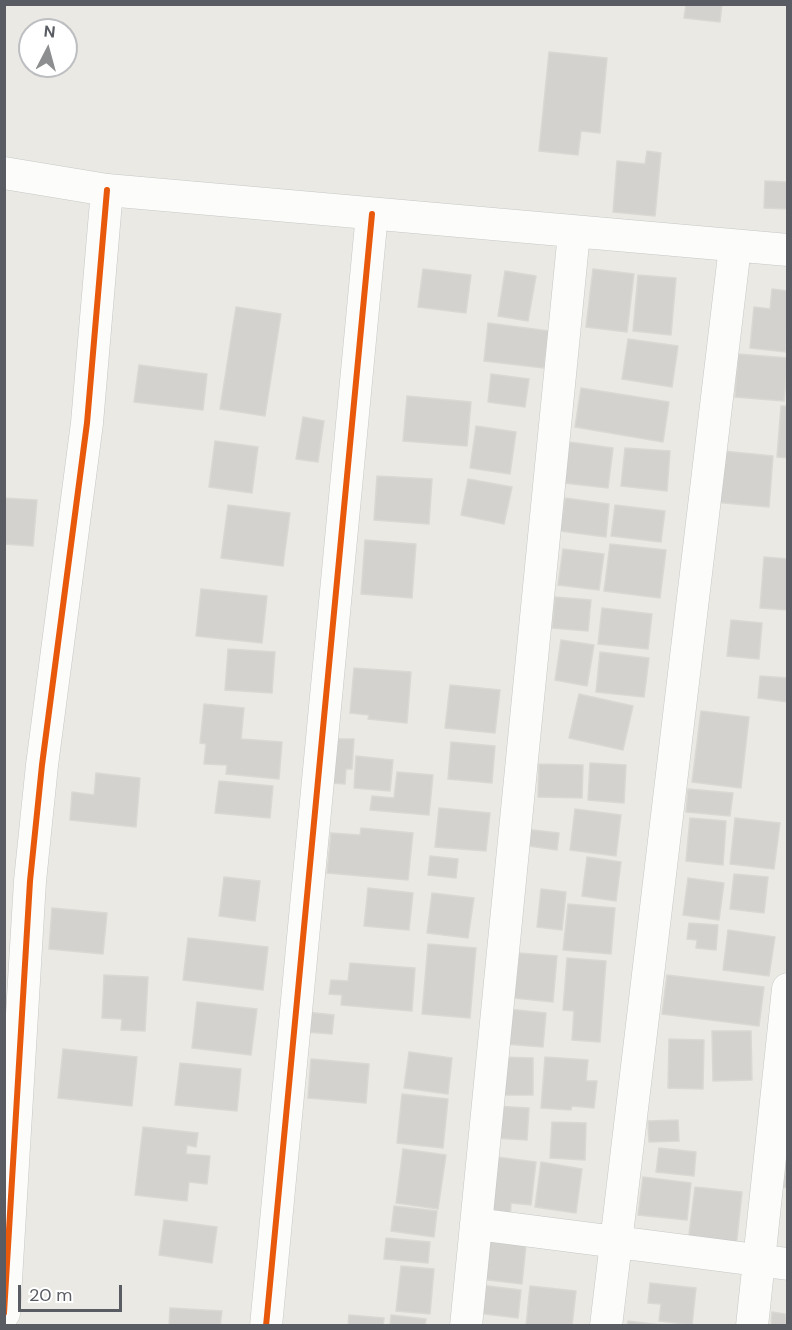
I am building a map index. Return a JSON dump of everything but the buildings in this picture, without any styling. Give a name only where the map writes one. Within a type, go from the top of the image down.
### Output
[{"type":"street","points":[[4,173],[107,190],[574,233],[788,250]]},
{"type":"street","points":[[4,1312],[30,881],[42,765],[87,423],[107,190]]},
{"type":"street","points":[[266,1326],[372,214]]},
{"type":"street","points":[[466,1326],[574,233]]},
{"type":"street","points":[[606,1326],[735,247]]},
{"type":"street","points":[[752,1326],[773,1262],[788,989]]},
{"type":"street","points":[[476,1224],[773,1262]]},
{"type":"cycle path","points":[[4,1313],[30,881],[42,765],[87,423],[107,190]]},
{"type":"cycle path","points":[[266,1326],[372,214]]}]
